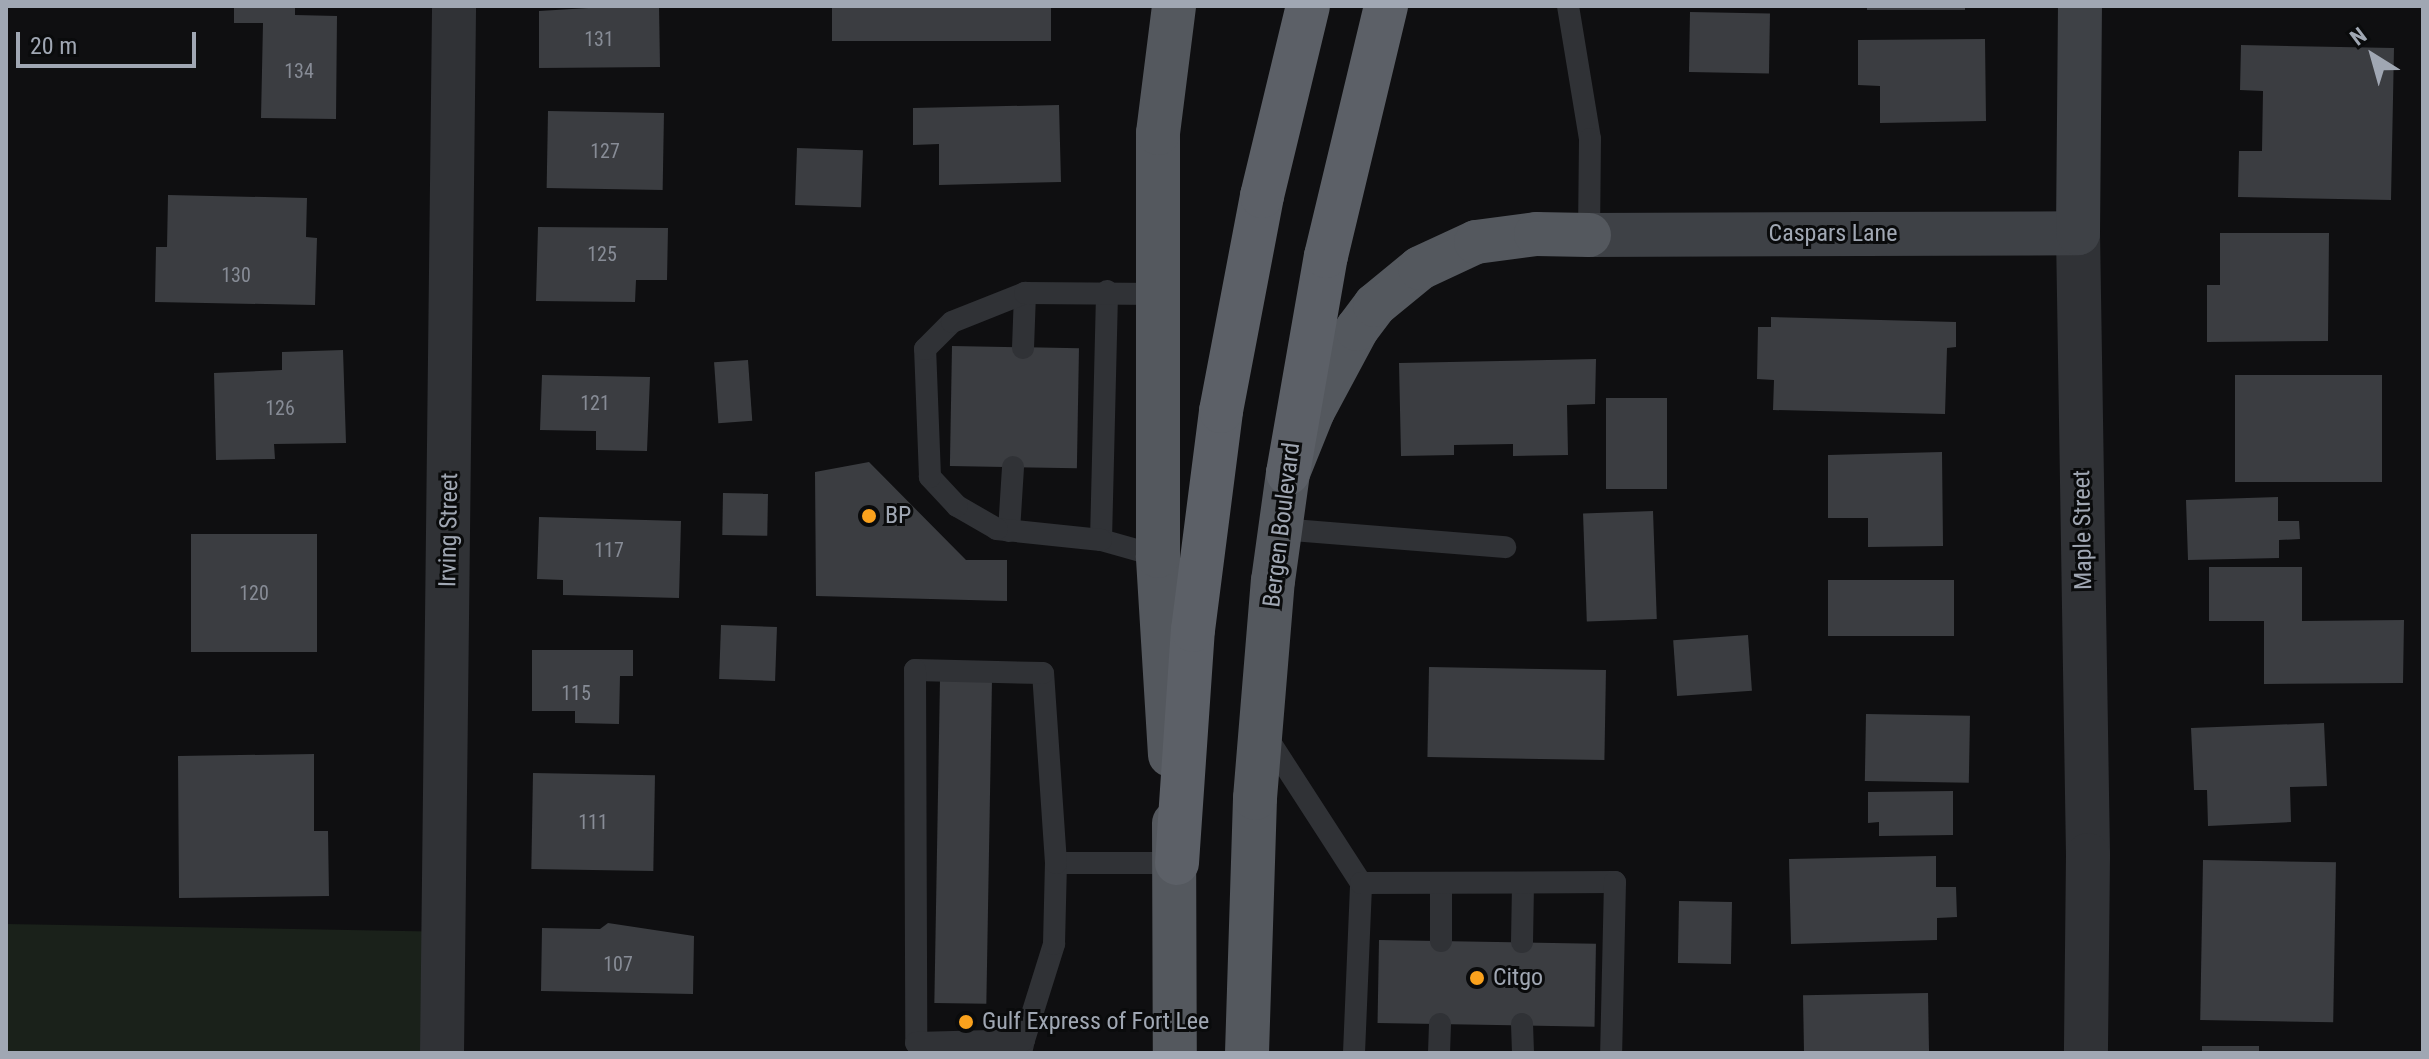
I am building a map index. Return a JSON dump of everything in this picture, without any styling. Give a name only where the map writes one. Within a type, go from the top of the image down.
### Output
[{"type":"highway","points":[[1174,6],[1158,133],[1158,556],[1177,863]]},
{"type":"highway","points":[[1175,1053],[1177,863],[1193,630],[1221,411],[1262,196],[1308,6]]},
{"type":"highway","name":"Bergen Boulevard","points":[[1247,1053],[1260,727],[1280,529],[1326,256],[1386,6]]},
{"type":"highway","points":[[1288,473],[1342,352],[1375,305],[1396,286],[1446,252],[1476,242],[1536,234],[1589,235]]},
{"type":"main road","name":"Maple Street","points":[[2078,233],[2080,6]]},
{"type":"main road","name":"Caspars Lane","points":[[1589,235],[2078,233]]},
{"type":"street","name":"Irving Street","points":[[442,1053],[454,6]]},
{"type":"street","name":"Maple Street","points":[[2078,233],[2088,855],[2086,1053]]},
{"type":"lane","points":[[1568,6],[1590,139],[1589,235]]},
{"type":"lane","points":[[1101,540],[1107,291]]},
{"type":"lane","points":[[1158,556],[1101,540],[1009,531],[957,506],[930,477],[925,349],[952,322],[1025,293],[1107,291],[1159,294]]},
{"type":"lane","points":[[1023,348],[1025,293]]},
{"type":"lane","points":[[1009,531],[1013,467]]},
{"type":"lane","points":[[1280,529],[1505,547]]},
{"type":"lane","points":[[915,670],[1043,673],[1056,863],[1054,944],[1022,1047],[916,1043],[915,670]]},
{"type":"lane","points":[[1260,727],[1361,883],[1354,1053]]},
{"type":"lane","points":[[1056,863],[1177,863]]},
{"type":"lane","points":[[1361,883],[1615,882],[1611,1053]]},
{"type":"lane","points":[[1441,883],[1441,941]]},
{"type":"lane","points":[[1522,942],[1523,883]]},
{"type":"lane","points":[[1439,1053],[1440,1024]]},
{"type":"lane","points":[[1522,1024],[1523,1053]]},
{"type":"shaded area","points":[[6,924],[444,932],[442,1053],[6,1053]]},
{"type":"building","points":[[234,6],[295,6],[295,15],[337,16],[336,119],[261,118],[263,23],[234,23]]},
{"type":"building","points":[[659,6],[660,67],[539,68],[539,11]]},
{"type":"building","points":[[832,6],[1051,6],[1051,41],[832,41]]},
{"type":"building","points":[[1867,6],[1965,6],[1965,10],[1867,10]]},
{"type":"building","points":[[1690,12],[1770,13],[1769,73],[1689,72]]},
{"type":"building","points":[[1985,39],[1986,121],[1880,123],[1880,86],[1858,85],[1858,40]]},
{"type":"building","points":[[2241,45],[2394,48],[2391,200],[2238,197],[2239,151],[2262,151],[2263,91],[2240,90]]},
{"type":"building","points":[[1059,105],[1061,182],[939,185],[939,144],[913,145],[913,108]]},
{"type":"building","points":[[548,111],[664,113],[663,190],[547,188]]},
{"type":"building","points":[[797,148],[863,150],[861,207],[795,205]]},
{"type":"building","points":[[168,195],[307,198],[306,237],[317,238],[315,305],[155,302],[156,247],[167,247]]},
{"type":"building","points":[[538,227],[668,228],[667,280],[636,280],[635,302],[536,301]]},
{"type":"building","points":[[2220,233],[2329,233],[2328,341],[2207,342],[2207,285],[2220,285]]},
{"type":"building","points":[[1771,317],[1956,322],[1956,347],[1947,348],[1945,414],[1773,410],[1774,380],[1757,379],[1758,327],[1771,327]]},
{"type":"building","points":[[952,346],[1079,348],[1077,468],[950,466]]},
{"type":"building","points":[[343,350],[346,443],[274,444],[275,459],[216,460],[214,373],[282,370],[282,352]]},
{"type":"building","points":[[1596,359],[1595,404],[1567,405],[1568,455],[1513,456],[1513,444],[1454,445],[1454,455],[1401,456],[1399,363]]},
{"type":"building","points":[[748,360],[752,421],[718,423],[714,362]]},
{"type":"building","points":[[542,375],[650,377],[647,451],[596,450],[596,431],[540,430]]},
{"type":"building","points":[[2235,375],[2382,375],[2382,482],[2235,482]]},
{"type":"building","points":[[1606,398],[1667,398],[1667,489],[1606,489]]},
{"type":"building","points":[[1942,452],[1943,546],[1868,547],[1868,518],[1828,518],[1828,455]]},
{"type":"building","name":"BP","points":[[869,462],[966,560],[1007,560],[1007,601],[816,596],[815,472]]},
{"type":"building","points":[[723,493],[768,494],[767,536],[722,535]]},
{"type":"building","points":[[2278,497],[2278,521],[2299,521],[2300,539],[2279,540],[2279,558],[2188,560],[2186,500]]},
{"type":"building","points":[[1653,511],[1657,619],[1587,621],[1583,513]]},
{"type":"building","points":[[539,517],[681,521],[679,598],[563,595],[563,580],[537,579]]},
{"type":"building","points":[[191,534],[317,534],[317,652],[191,652]]},
{"type":"building","points":[[2209,567],[2302,567],[2302,621],[2404,620],[2403,683],[2264,684],[2264,621],[2209,621]]},
{"type":"building","points":[[1828,580],[1954,580],[1954,636],[1828,636]]},
{"type":"building","points":[[721,625],[777,627],[775,681],[719,679]]},
{"type":"building","points":[[1748,635],[1752,691],[1677,696],[1673,640]]},
{"type":"building","points":[[532,650],[633,650],[633,676],[620,676],[619,724],[575,723],[575,711],[532,711]]},
{"type":"building","points":[[1429,667],[1606,670],[1604,760],[1427,757]]},
{"type":"building","points":[[940,679],[992,680],[986,1004],[934,1003]]},
{"type":"building","points":[[1866,714],[1970,716],[1969,783],[1865,781]]},
{"type":"building","points":[[2324,723],[2327,786],[2290,787],[2291,822],[2208,826],[2207,790],[2194,790],[2191,728]]},
{"type":"building","points":[[314,754],[314,831],[328,831],[329,896],[179,898],[178,756]]},
{"type":"building","points":[[533,773],[655,775],[653,871],[531,869]]},
{"type":"building","points":[[1953,791],[1953,835],[1879,836],[1879,822],[1868,823],[1868,792]]},
{"type":"building","points":[[1936,856],[1936,887],[1956,887],[1957,917],[1937,918],[1937,940],[1791,944],[1789,859]]},
{"type":"building","points":[[2203,860],[2336,862],[2333,1022],[2200,1020]]},
{"type":"building","points":[[1679,901],[1732,902],[1731,964],[1678,963]]},
{"type":"building","points":[[608,923],[694,936],[693,994],[541,991],[542,928],[600,929]]},
{"type":"building","points":[[1379,940],[1596,944],[1595,1027],[1378,1023]]},
{"type":"building","points":[[1928,993],[1929,1053],[1804,1053],[1803,995]]},
{"type":"building","points":[[2202,1046],[2259,1046],[2259,1053],[2202,1053]]},
{"type":"place","name":"BP","points":[[869,516]]},
{"type":"place","name":"Citgo","points":[[1477,978]]},
{"type":"place","name":"Gulf Express of Fort Lee","points":[[966,1022]]}]
